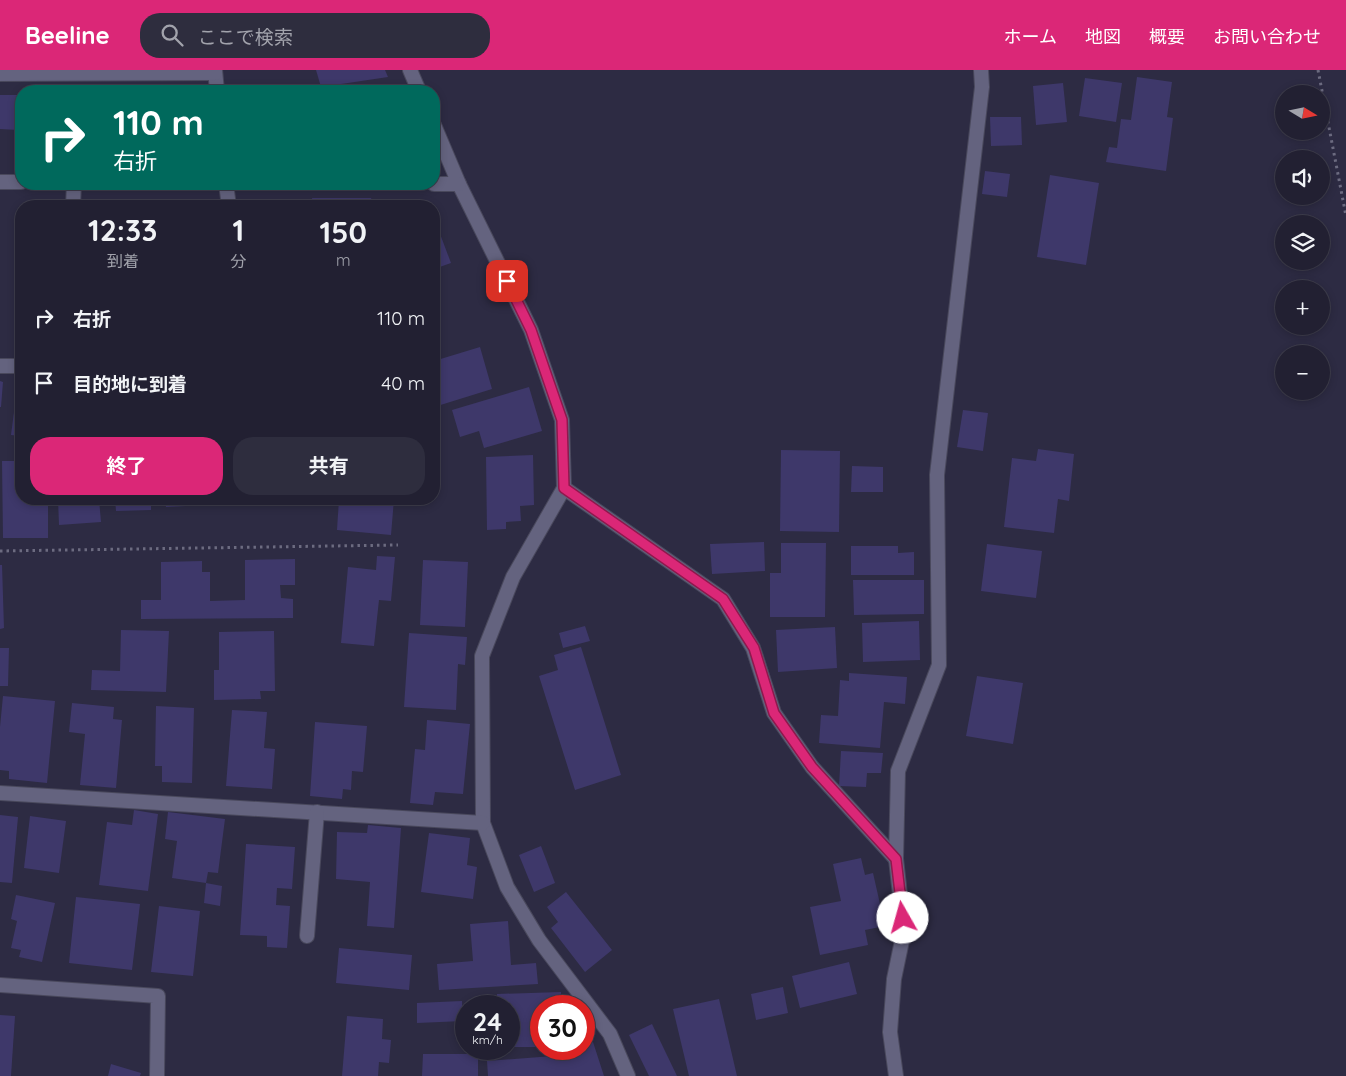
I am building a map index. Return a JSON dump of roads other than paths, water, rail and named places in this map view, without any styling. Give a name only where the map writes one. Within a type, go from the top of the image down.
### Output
[{"type":"street","points":[[410,70],[416,85]]},
{"type":"street","points":[[896,1076],[890,1032],[894,979],[904,931],[896,859],[898,771],[939,665],[937,475],[982,87],[981,70]]},
{"type":"street","points":[[0,74],[215,71],[216,85]]},
{"type":"street","points":[[440,139],[459,184],[531,330],[562,420],[564,488],[513,577],[482,656],[483,823],[507,887],[539,940],[610,1034],[628,1076]]},
{"type":"street","points":[[0,182],[15,182]]},
{"type":"street","points":[[440,184],[459,184]]},
{"type":"street","points":[[0,366],[15,366]]},
{"type":"street","points":[[564,488],[723,599],[754,648],[774,713],[812,767],[896,859]]},
{"type":"street","points":[[0,793],[483,823]]},
{"type":"street","points":[[307,936],[317,812]]},
{"type":"street","points":[[0,985],[158,996],[157,1076]]}]
